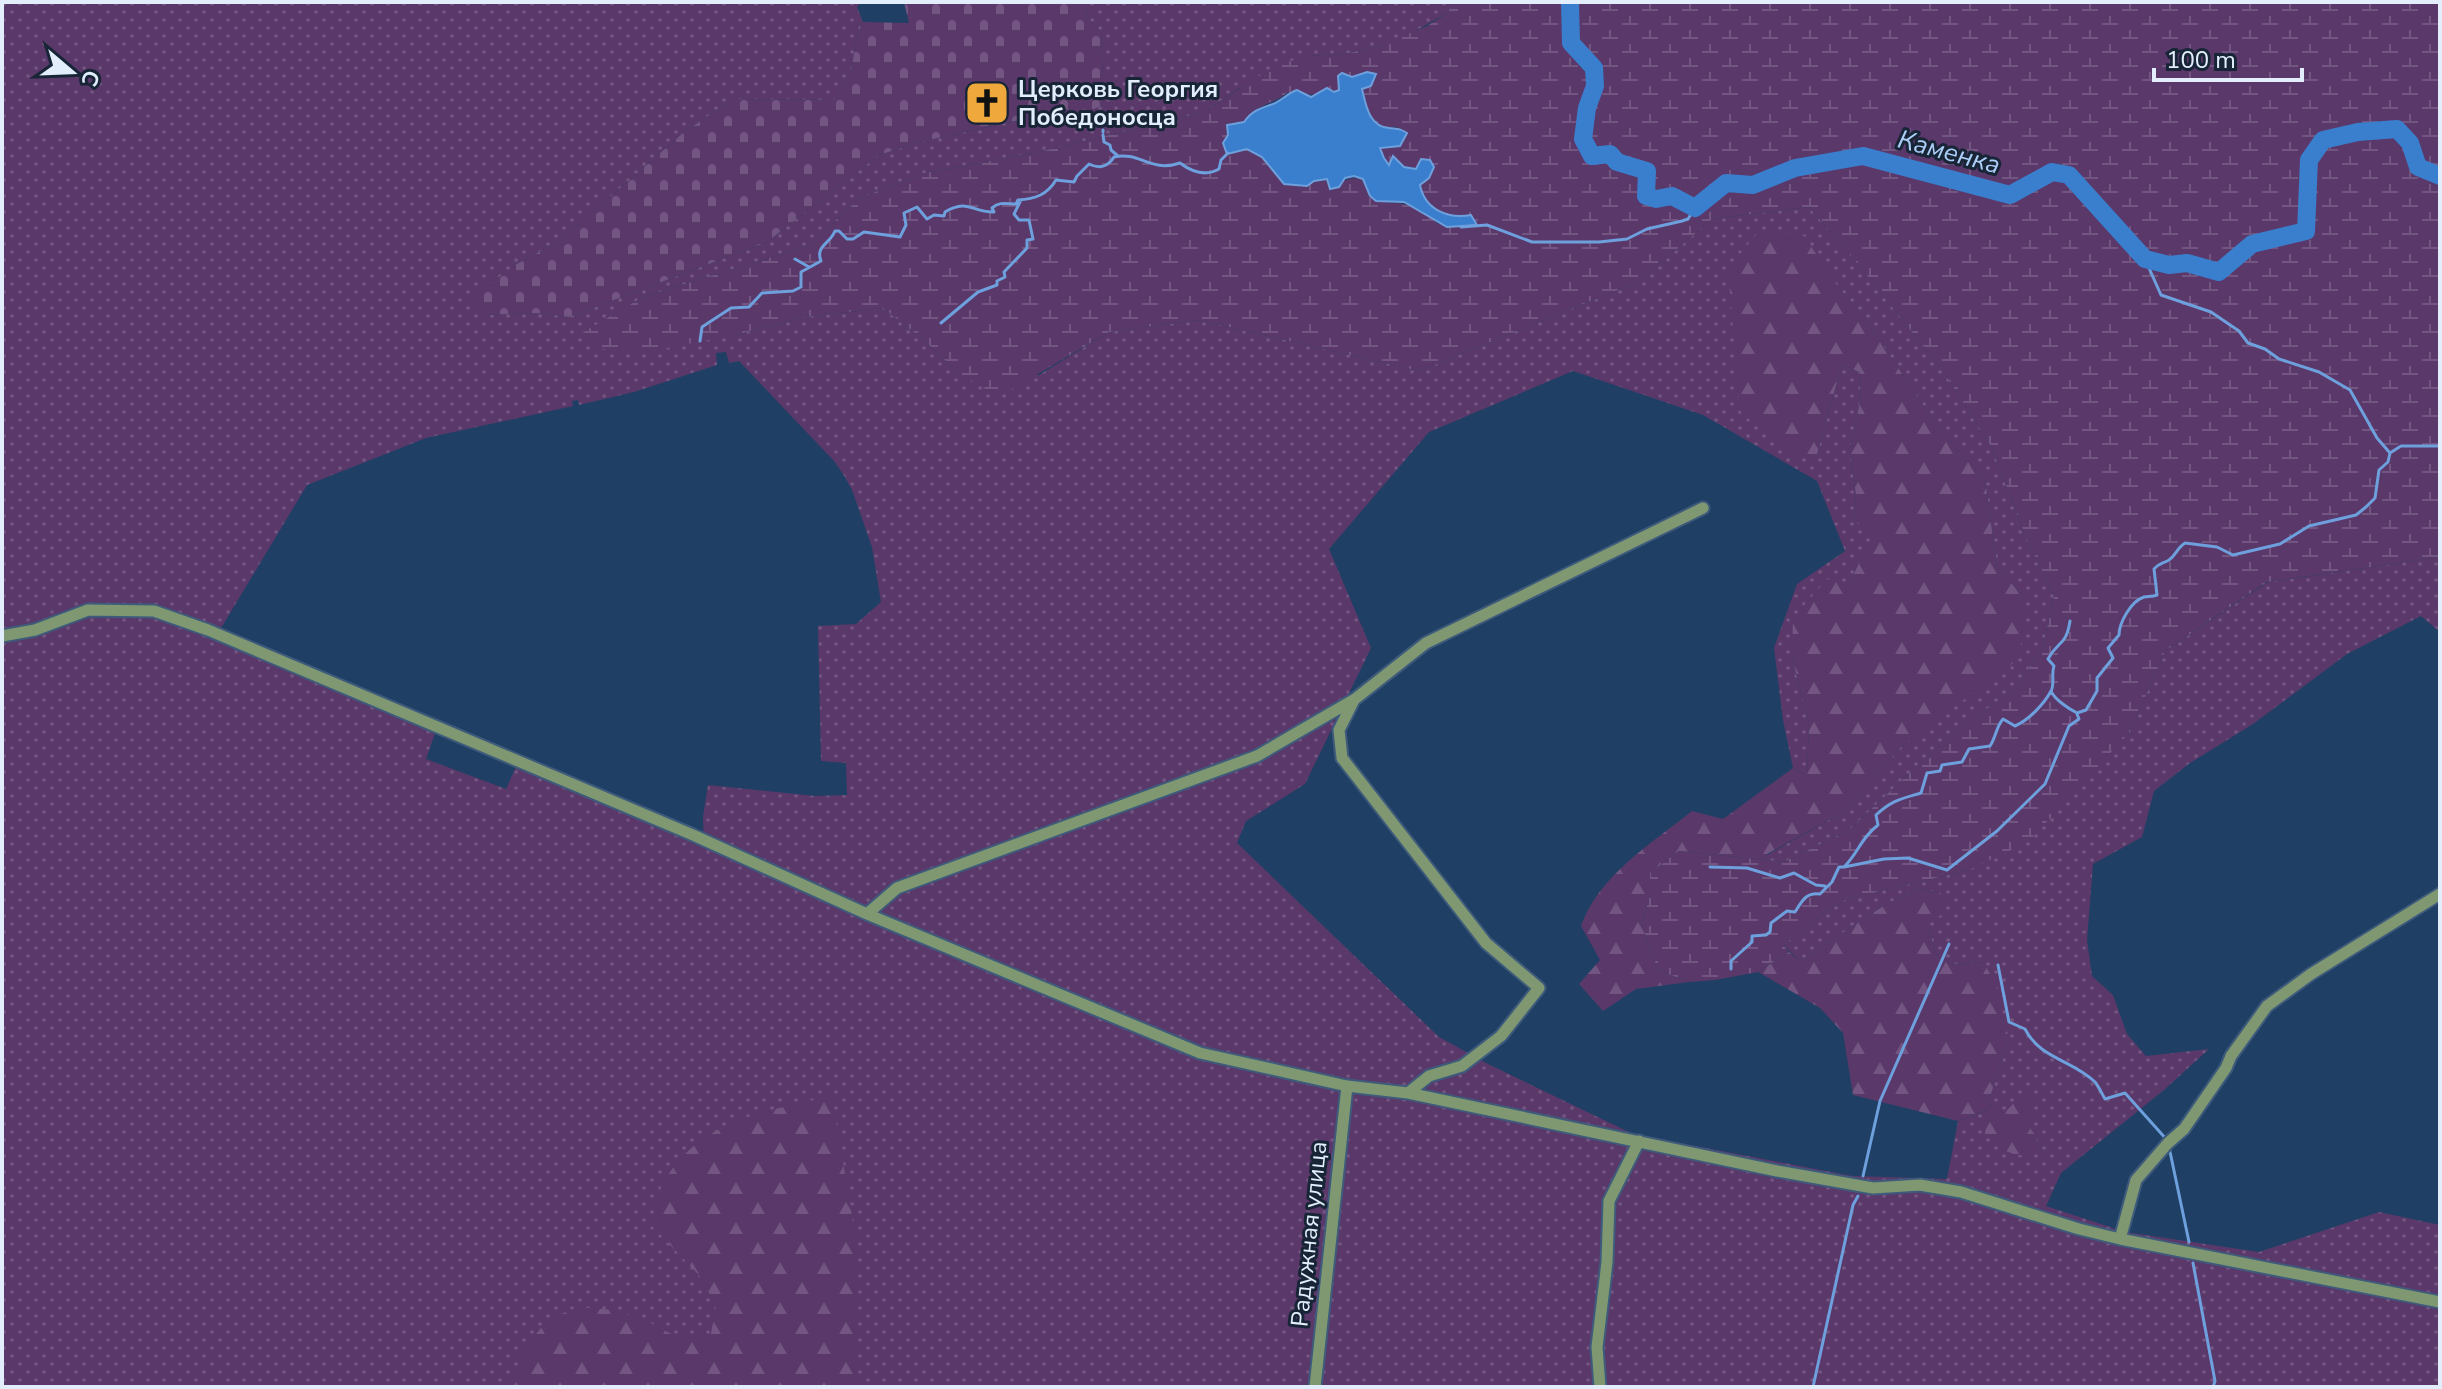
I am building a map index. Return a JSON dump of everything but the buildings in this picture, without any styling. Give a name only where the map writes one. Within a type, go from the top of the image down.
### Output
[{"type":"street","points":[[867,914],[897,888],[1257,756],[1355,699],[1426,643],[1703,508]]},
{"type":"street","points":[[2,636],[35,630],[88,610],[154,611],[208,630],[693,835],[867,914],[1200,1053],[1347,1086],[1408,1093],[1777,1171],[1873,1188],[1920,1185],[1961,1192],[2120,1239],[2440,1302]]},
{"type":"street","points":[[1355,699],[1339,730],[1342,758],[1486,943],[1539,988],[1501,1036],[1462,1066],[1429,1076],[1408,1093]]},
{"type":"street","points":[[2120,1239],[2136,1180],[2184,1129],[2267,1006],[2311,974],[2440,894]]},
{"type":"street","name":"Радужная улица","points":[[1315,1387],[1347,1086]]},
{"type":"street","points":[[1600,1387],[1597,1347],[1607,1262],[1609,1201],[1639,1141]]},
{"type":"green space","points":[[2,2],[861,2],[857,7],[863,22],[857,36],[851,71],[835,100],[733,99],[683,133],[561,240],[515,265],[483,315],[540,313],[569,317],[767,242],[879,155],[920,142],[1070,109],[1094,109],[1104,105],[1101,32],[1087,17],[1084,2],[1455,2],[1447,13],[1405,37],[1345,54],[1309,56],[1240,88],[1204,112],[1043,151],[925,173],[860,198],[808,246],[643,297],[583,333],[735,335],[805,317],[883,308],[924,340],[957,372],[1039,375],[1109,332],[1199,320],[1419,371],[1640,281],[1712,219],[1809,207],[1946,375],[1992,448],[2025,535],[2054,596],[2043,646],[2017,687],[1947,738],[1849,830],[1784,862],[1766,860],[1767,855],[1842,813],[1902,746],[1947,711],[2024,598],[1997,567],[1985,479],[1941,432],[1864,317],[1839,288],[1817,454],[1842,364],[1861,373],[1860,401],[1850,449],[1856,496],[1853,520],[1874,533],[1849,584],[1792,658],[1809,723],[1807,775],[1793,768],[1774,648],[1797,584],[1845,551],[1817,481],[1703,415],[1573,371],[1429,432],[1329,549],[1371,648],[1305,784],[1246,821],[1237,843],[1439,1037],[1633,1134],[1852,1176],[1947,1179],[1958,1121],[1988,1110],[2041,1151],[2028,1126],[2022,1095],[2006,1112],[1996,1111],[1988,1103],[2009,1040],[1983,962],[1953,964],[1937,956],[1927,926],[1941,893],[1919,888],[1885,905],[1800,961],[1784,946],[1847,899],[1969,870],[2130,732],[2165,651],[2268,582],[2440,557],[2440,632],[2421,616],[2347,654],[2253,724],[2190,763],[2154,791],[2142,837],[2093,864],[2087,940],[2092,976],[2113,995],[2127,1034],[2146,1056],[2209,1049],[2164,1090],[2061,1173],[2046,1206],[2125,1232],[2259,1252],[2379,1212],[2440,1225],[2440,1387],[2,1387]],"holes":[[[726,352],[729,363],[739,361],[835,462],[852,490],[872,547],[881,602],[856,624],[818,626],[821,761],[846,763],[847,795],[815,796],[708,785],[703,817],[704,847],[516,767],[506,789],[426,759],[435,733],[215,638],[307,485],[426,438],[573,406],[572,401],[578,400],[579,405],[634,392],[717,365],[716,353]]]},
{"type":"green space","points":[[904,2],[1084,2],[1087,17],[1101,32],[1104,105],[1094,109],[1069,109],[920,142],[879,155],[767,242],[569,317],[540,313],[483,315],[471,298],[515,265],[561,240],[683,133],[733,99],[835,100],[851,71],[857,36],[863,22],[909,23]]},
{"type":"green space","points":[[1455,2],[2440,2],[2440,557],[2267,582],[2165,651],[2130,732],[2028,842],[1969,870],[1847,899],[1784,946],[1789,952],[1758,972],[1689,982],[1658,970],[1642,926],[1650,894],[1650,873],[1679,851],[1784,862],[1849,830],[1947,738],[2017,687],[2043,646],[2054,596],[2025,535],[1992,448],[1946,375],[1809,207],[1712,219],[1640,281],[1419,371],[1199,320],[1109,332],[999,397],[957,372],[924,340],[883,308],[805,317],[735,335],[641,353],[596,348],[582,333],[643,297],[808,246],[860,198],[925,173],[1043,151],[1204,112],[1276,65],[1309,56],[1345,54],[1380,46],[1427,26],[1447,13]],"holes":[[[1366,72],[1364,102],[1371,118],[1378,124],[1398,127],[1389,146],[1380,148],[1389,165],[1393,157],[1404,167],[1416,169],[1421,188],[1432,206],[1457,218],[1438,224],[1416,208],[1389,203],[1368,184],[1356,178],[1331,189],[1327,179],[1306,186],[1284,184],[1262,157],[1246,149],[1227,153],[1223,143],[1231,132],[1255,111],[1287,93],[1332,92],[1339,90],[1338,76],[1352,77]]]},
{"type":"green space","points":[[1760,230],[1804,236],[1839,288],[1864,317],[1941,432],[1985,479],[1997,567],[2024,598],[2020,658],[1902,746],[1842,813],[1767,854],[1766,860],[1679,851],[1650,873],[1650,894],[1642,926],[1658,970],[1689,982],[1636,989],[1603,1011],[1579,984],[1600,960],[1581,926],[1589,908],[1613,876],[1692,811],[1723,819],[1793,768],[1807,775],[1809,723],[1792,658],[1793,618],[1827,579],[1849,584],[1873,534],[1853,520],[1856,496],[1850,449],[1860,401],[1861,373],[1842,364],[1817,454],[1790,456],[1740,411],[1728,268]]},
{"type":"green space","points":[[1919,888],[1941,893],[1946,911],[1927,926],[1937,956],[1953,964],[1983,962],[1996,984],[2009,1040],[1988,1103],[1996,1111],[2006,1111],[2022,1095],[2039,1094],[2028,1125],[2041,1151],[2018,1155],[1998,1146],[1985,1135],[1987,1110],[1958,1121],[1853,1095],[1843,1033],[1820,1008],[1758,972],[1789,952],[1800,961],[1885,905]]},
{"type":"green space","points":[[832,1096],[857,1246],[855,1387],[510,1387],[526,1347],[547,1320],[578,1307],[614,1310],[647,1321],[677,1337],[710,1339],[716,1305],[698,1274],[651,1225],[660,1190],[691,1148],[711,1134],[757,1114]]},
{"type":"water","points":[[1367,72],[1376,74],[1371,86],[1362,89],[1373,119],[1382,127],[1407,133],[1400,146],[1380,148],[1389,165],[1393,156],[1404,167],[1416,169],[1421,159],[1430,160],[1434,167],[1429,178],[1420,185],[1427,201],[1446,214],[1471,215],[1477,225],[1447,227],[1404,202],[1376,201],[1370,196],[1363,179],[1354,176],[1345,178],[1339,187],[1330,189],[1327,179],[1314,181],[1307,186],[1284,184],[1262,157],[1247,149],[1227,154],[1223,143],[1228,135],[1227,125],[1244,122],[1257,110],[1297,90],[1311,97],[1327,88],[1334,92],[1339,90],[1338,76],[1342,73],[1352,77]]},
{"type":"waterway","name":"Каменка","points":[[1570,2],[1571,43],[1594,68],[1595,86],[1587,108],[1583,139],[1592,156],[1610,154],[1617,162],[1647,171],[1646,196],[1656,199],[1672,196],[1695,208],[1726,183],[1753,185],[1795,168],[1863,156],[2010,195],[2052,172],[2069,175],[2145,259],[2169,265],[2187,263],[2219,272],[2252,244],[2306,231],[2309,160],[2323,140],[2358,132],[2397,129],[2410,143],[2418,167],[2440,176]]},
{"type":"waterway","points":[[1103,135],[1104,142],[1118,156]]},
{"type":"waterway","points":[[700,341],[702,327],[731,308],[749,307],[762,293],[793,291],[801,287],[801,272],[821,261],[821,248],[835,231],[847,239],[864,232],[900,237],[906,225],[904,213],[917,207],[927,219],[934,215],[944,216],[945,212],[959,206],[994,212],[992,208],[998,204],[1016,204],[1018,200],[1040,195],[1056,180],[1074,182],[1089,164],[1103,166],[1114,157],[1131,157],[1161,165],[1180,163],[1204,173],[1219,169],[1221,160],[1228,153]]},
{"type":"waterway","points":[[941,323],[978,292],[997,285],[997,281],[1005,277],[1004,272],[1027,248],[1027,240],[1033,239],[1029,220],[1019,220],[1014,214],[1021,200]]},
{"type":"waterway","points":[[1461,227],[1487,225],[1532,242],[1599,242],[1627,239],[1647,229],[1688,219],[1695,208]]},
{"type":"waterway","points":[[795,259],[809,267]]},
{"type":"waterway","points":[[2145,259],[2161,295],[2211,312],[2239,331],[2248,343],[2265,349],[2279,359],[2319,372],[2350,390],[2377,438],[2390,453]]},
{"type":"waterway","points":[[2051,691],[2077,713],[2086,710],[2097,691],[2097,678],[2113,658],[2108,648],[2119,635],[2127,613],[2139,599],[2157,595],[2154,569],[2169,560],[2185,543],[2217,547],[2233,555],[2280,544],[2309,526],[2356,515],[2366,507],[2375,498],[2379,470],[2388,462],[2390,453],[2401,446],[2440,446]]},
{"type":"waterway","points":[[1731,969],[1731,961],[1752,942],[1752,936],[1766,935],[1770,932],[1771,923],[1787,911],[1795,912],[1805,898],[1820,894],[1832,882],[1839,867],[1844,867],[1878,825],[1876,815],[1897,801],[1921,793],[1927,773],[1940,771],[1942,765],[1962,762],[1969,749],[1990,746],[2003,719],[2015,726],[2036,711],[2052,688],[2054,666],[2048,659],[2064,639],[2070,621]]},
{"type":"waterway","points":[[1844,867],[1908,858],[1947,870],[1997,831],[2045,784],[2069,726],[2079,719],[2077,714]]},
{"type":"waterway","points":[[1710,867],[1747,868],[1780,878],[1794,873],[1816,885],[1825,886]]},
{"type":"waterway","points":[[1863,1176],[1880,1101],[1949,944]]},
{"type":"waterway","points":[[1998,965],[2009,1022],[2025,1029],[2039,1047],[2095,1082],[2105,1099],[2125,1093],[2167,1140]]},
{"type":"waterway","points":[[2169,1147],[2189,1242]]},
{"type":"waterway","points":[[1813,1387],[1853,1205],[1858,1196]]},
{"type":"waterway","points":[[2193,1263],[2215,1381],[2213,1387]]},
{"type":"place","name":"Церковь Георгия Победоносца","points":[[987,103]]}]
